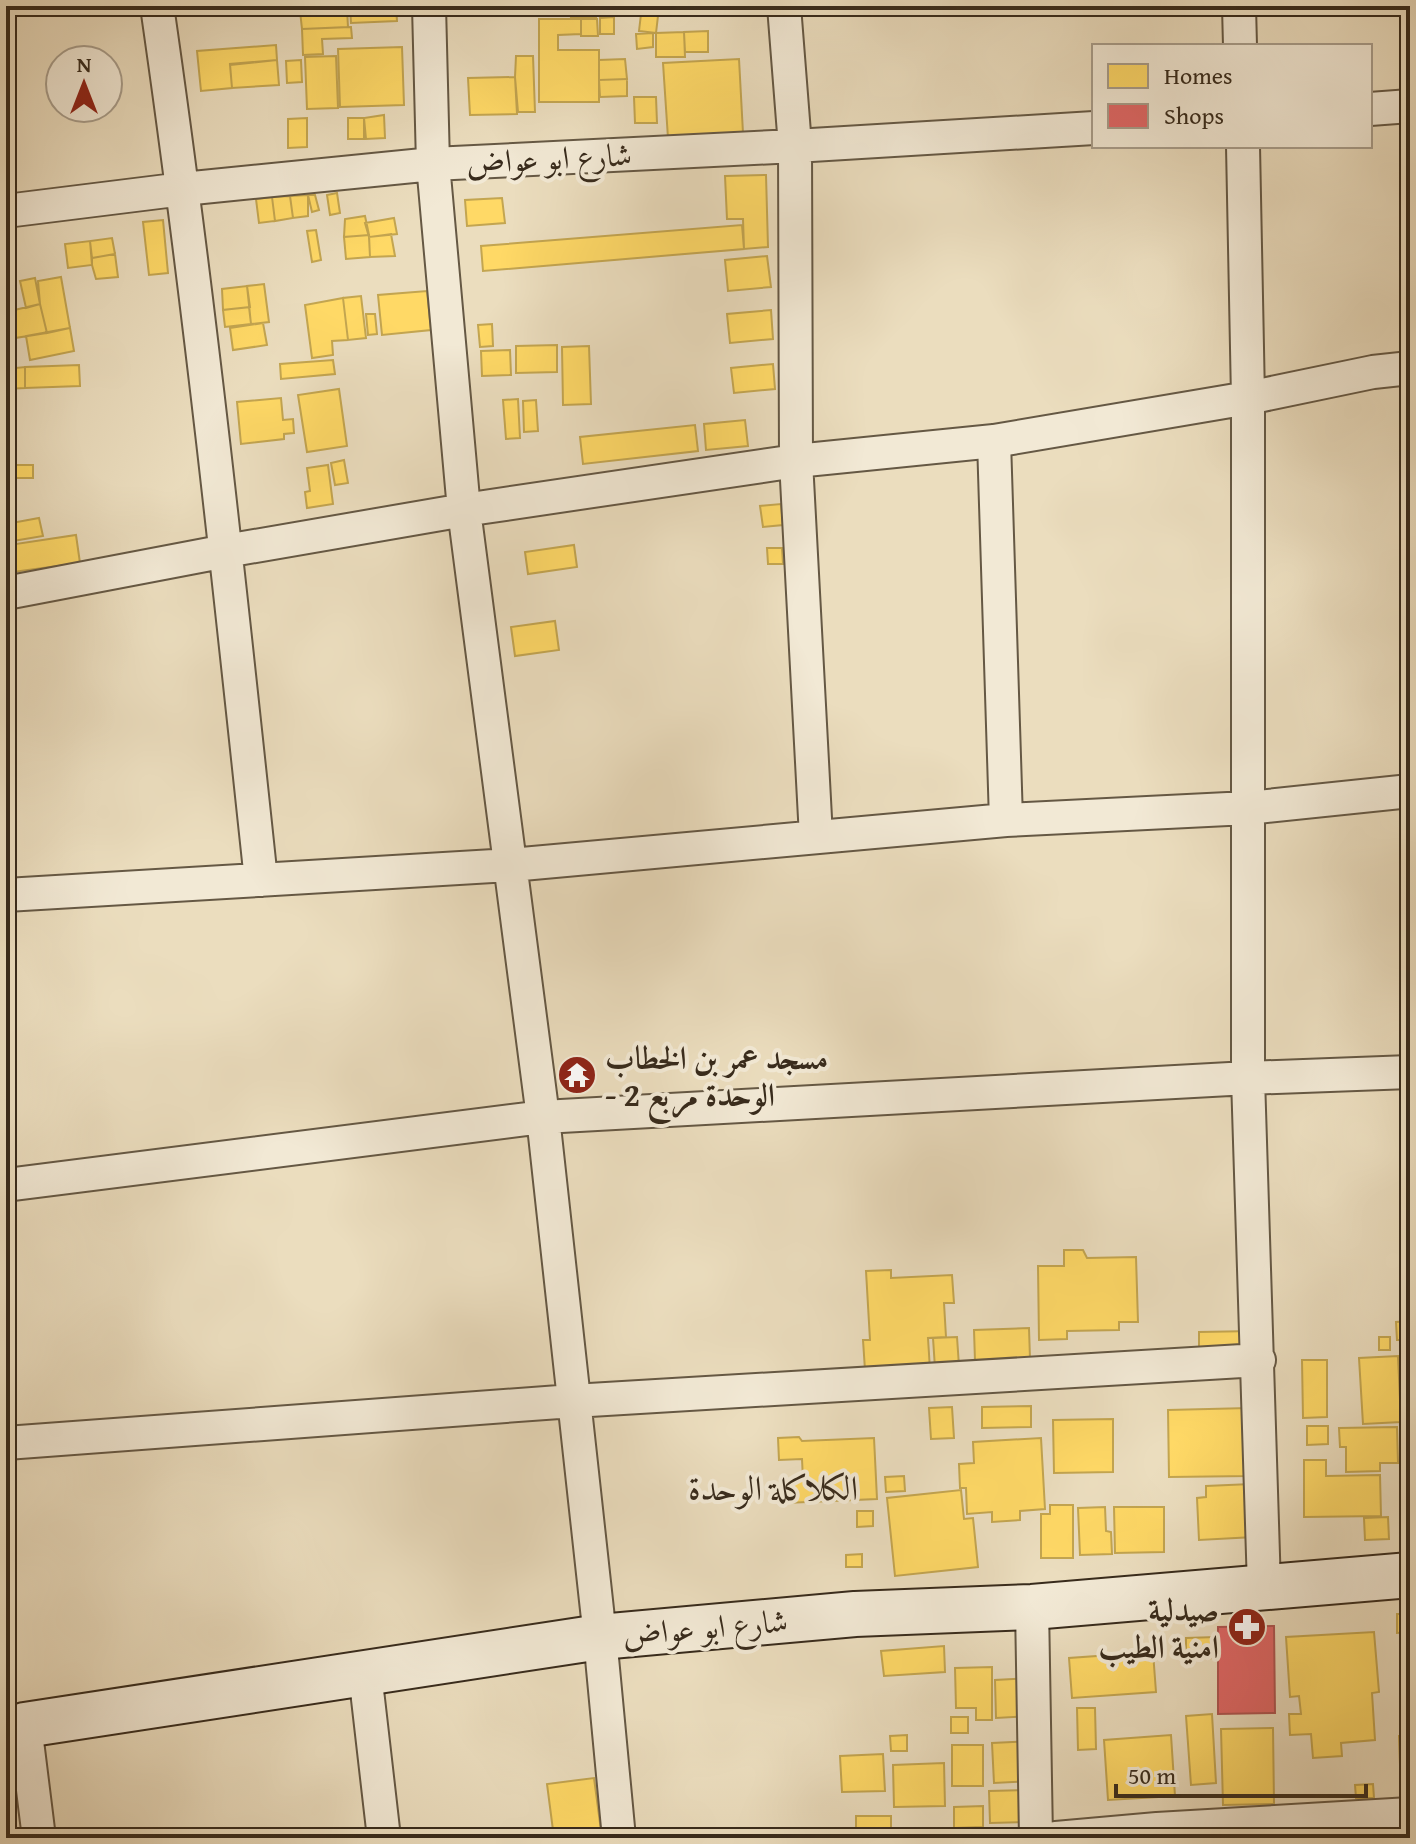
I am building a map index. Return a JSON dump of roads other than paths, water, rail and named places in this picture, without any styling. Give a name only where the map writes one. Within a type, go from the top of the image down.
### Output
[{"type":"street","points":[[157,6],[183,189],[261,880]]},
{"type":"street","points":[[429,6],[433,164],[464,510],[543,1117],[619,1838]]},
{"type":"street","points":[[784,6],[795,146],[796,461],[816,837]]},
{"type":"street","points":[[1239,6],[1240,44]]},
{"type":"street","points":[[1372,109],[1410,106]]},
{"type":"street","name":"شارع ابو عواض","points":[[6,211],[183,189],[433,164],[1092,128]]},
{"type":"street","points":[[1243,148],[1248,398],[1248,1078],[1264,1587]]},
{"type":"street","points":[[6,593],[464,510],[796,461],[994,441],[1248,398],[1373,372],[1410,368]]},
{"type":"street","points":[[994,441],[1006,820]]},
{"type":"street","points":[[6,895],[511,865],[1006,820],[1248,808],[1410,791]]},
{"type":"street","points":[[6,1185],[543,1117],[1248,1078],[1410,1072]]},
{"type":"street","points":[[6,1443],[573,1401],[1259,1360]]},
{"type":"street","name":"شارع ابو عواض","points":[[11,1728],[600,1637],[855,1614],[1032,1607],[1410,1575]]},
{"type":"street","points":[[1032,1607],[1036,1838]]},
{"type":"street","points":[[365,1673],[384,1838]]},
{"type":"street","points":[[11,1728],[39,1838]]},
{"type":"street","points":[[1056,1838],[1157,1829],[1272,1830],[1410,1814]]},
{"type":"place","name":"مسجد عمر بن الخطاب - الوحدة مربع 2","points":[[577,1075]]},
{"type":"place","name":"صيدلية امنية الطيب","points":[[1247,1627]]},
{"type":"district","name":"الكلاكلة الوحدة","points":[[773,1487]]}]
